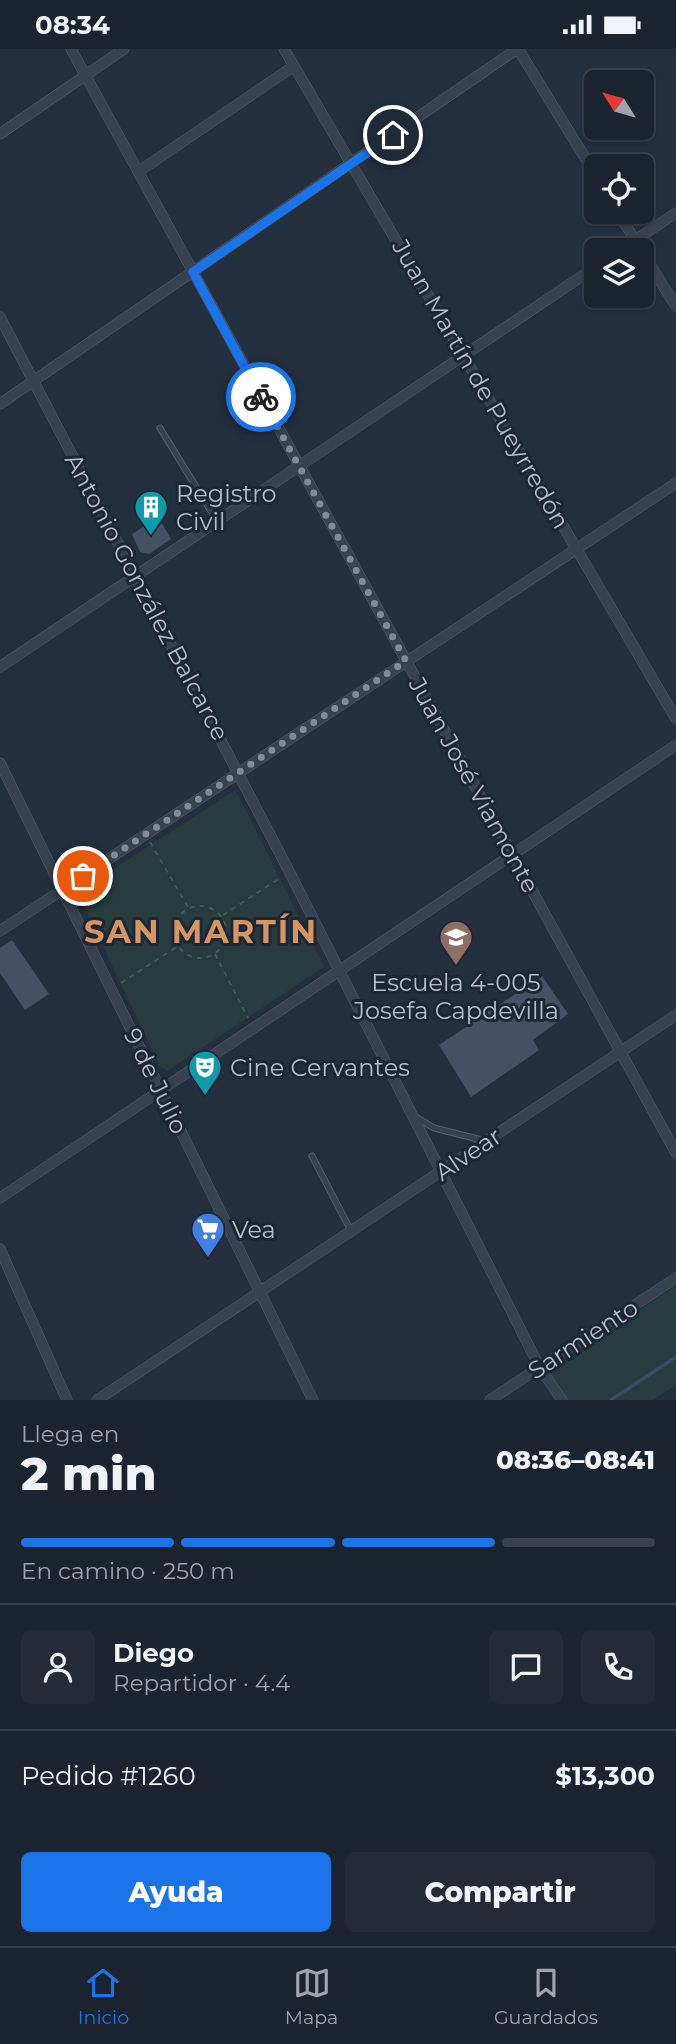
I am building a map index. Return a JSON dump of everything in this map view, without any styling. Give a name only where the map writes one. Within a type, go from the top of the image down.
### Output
[{"type":"street","name":"Juan José Viamonte","points":[[71,49],[676,1153]]},
{"type":"street","points":[[0,134],[124,49]]},
{"type":"street","name":"Juan Martín de Pueyrredón","points":[[284,49],[676,719]]},
{"type":"street","points":[[0,404],[518,49],[584,156]]},
{"type":"street","points":[[138,171],[295,66]]},
{"type":"street","points":[[638,238],[676,213]]},
{"type":"street","points":[[654,270],[676,306]]},
{"type":"street","points":[[0,667],[584,275]]},
{"type":"street","name":"Antonio González Balcarce","points":[[0,317],[289,871],[540,1368],[562,1400]]},
{"type":"street","points":[[0,931],[676,483]]},
{"type":"street","points":[[0,1198],[676,745]]},
{"type":"street","name":"9 de Julio","points":[[0,762],[313,1400]]},
{"type":"street","name":"Alvear","points":[[97,1400],[676,1015]]},
{"type":"street","points":[[0,1249],[67,1400]]},
{"type":"street","name":"Sarmiento","points":[[490,1400],[676,1278]]},
{"type":"lane","points":[[160,428],[217,521]]},
{"type":"lane","points":[[414,1116],[434,1128],[486,1141]]},
{"type":"lane","points":[[312,1156],[351,1231]]},
{"type":"path","points":[[145,835],[188,908]]},
{"type":"path","points":[[221,916],[289,871]]},
{"type":"path","points":[[206,906],[221,916],[226,933],[222,945],[214,954],[191,956],[178,946],[174,927],[179,916],[188,908],[206,906]]},
{"type":"path","points":[[111,990],[178,946]]},
{"type":"path","points":[[214,954],[254,1028]]},
{"type":"green space","points":[[234,791],[324,967],[167,1071],[160,1066],[79,896],[84,888]]},
{"type":"green space","points":[[676,1286],[676,1385],[653,1400],[568,1400],[547,1370]]},
{"type":"building","name":"Registro Civil","points":[[158,517],[171,539],[149,554],[140,552],[132,534]]},
{"type":"building","points":[[12,940],[49,994],[25,1010],[0,973],[0,948]]},
{"type":"building","points":[[542,976],[568,1014],[533,1040],[539,1050],[471,1097],[439,1045]]},
{"type":"waterway","points":[[611,1400],[676,1357]]},
{"type":"way so far","points":[[83,876],[406,661],[261,397]]},
{"type":"place","name":"Registro Civil","points":[[151,537]]},
{"type":"place","name":"Escuela 4-005 Josefa Capdevilla","points":[[456,967]]},
{"type":"place","name":"Cine Cervantes","points":[[205,1097]]},
{"type":"place","name":"Vea","points":[[208,1259]]},
{"type":"district","name":"SAN MARTÍN","points":[[201,931]]},
{"type":"route","points":[[261,397],[193,272],[393,135]]}]
